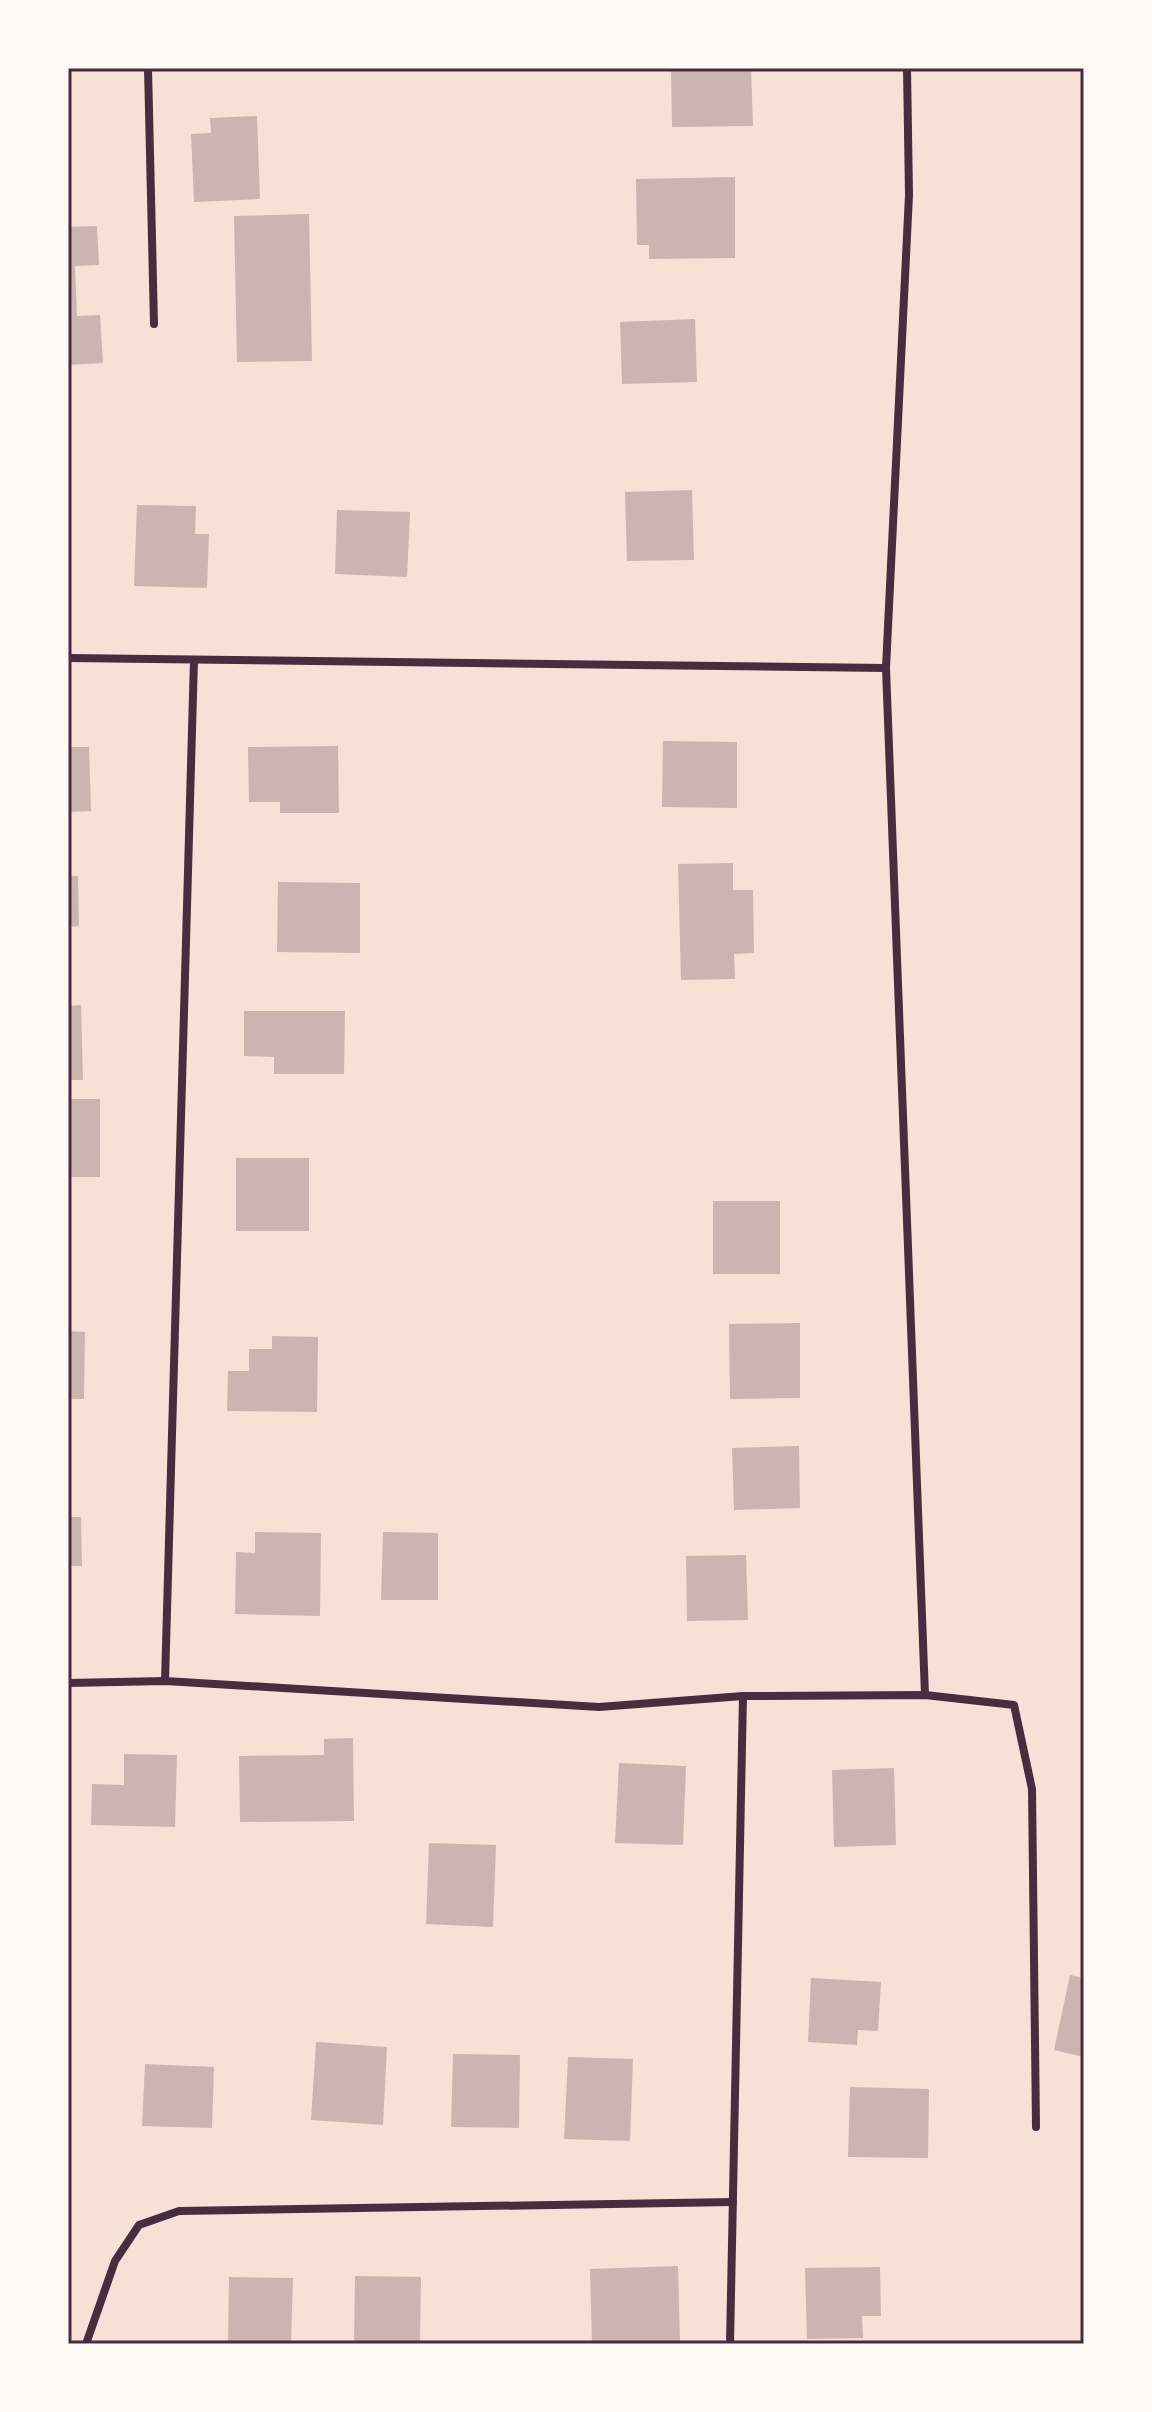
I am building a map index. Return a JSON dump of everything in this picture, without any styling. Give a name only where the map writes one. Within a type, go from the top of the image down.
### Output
[{"type":"street","points":[[148,68],[154,324]]},
{"type":"street","points":[[907,68],[909,195],[886,668],[925,1695]]},
{"type":"street","points":[[68,658],[886,668]]},
{"type":"street","points":[[165,1681],[194,660]]},
{"type":"street","points":[[68,1683],[165,1681],[599,1707],[743,1696],[925,1695],[1014,1705],[1032,1789],[1036,2127]]},
{"type":"street","points":[[730,2344],[743,1696]]},
{"type":"street","points":[[86,2344],[115,2261],[139,2225],[179,2211],[733,2202]]},
{"type":"building","points":[[671,68],[751,68],[753,126],[672,127]]},
{"type":"building","points":[[257,116],[260,199],[194,202],[191,134],[211,133],[210,118]]},
{"type":"building","points":[[735,177],[735,258],[649,259],[649,245],[637,245],[636,179]]},
{"type":"building","points":[[309,214],[312,361],[237,362],[234,216]]},
{"type":"building","points":[[97,226],[99,265],[75,266],[77,316],[100,315],[103,363],[68,365],[68,227]]},
{"type":"building","points":[[695,319],[697,382],[622,384],[620,322]]},
{"type":"building","points":[[692,490],[694,560],[627,561],[625,492]]},
{"type":"building","points":[[137,505],[196,506],[195,534],[209,534],[207,588],[134,586]]},
{"type":"building","points":[[337,510],[410,512],[407,577],[335,574]]},
{"type":"building","points":[[663,741],[737,742],[737,808],[662,807]]},
{"type":"building","points":[[338,746],[339,813],[280,813],[280,802],[249,802],[248,747]]},
{"type":"building","points":[[68,747],[89,747],[91,811],[68,812]]},
{"type":"building","points":[[733,863],[733,890],[753,890],[754,953],[734,954],[735,979],[681,980],[678,864]]},
{"type":"building","points":[[68,876],[78,876],[79,926],[68,927]]},
{"type":"building","points":[[278,882],[360,883],[360,953],[277,952]]},
{"type":"building","points":[[81,1005],[83,1080],[68,1080],[68,1006]]},
{"type":"building","points":[[244,1011],[345,1011],[344,1074],[274,1074],[274,1057],[244,1056]]},
{"type":"building","points":[[68,1099],[100,1099],[100,1177],[68,1177]]},
{"type":"building","points":[[236,1158],[309,1158],[309,1231],[236,1231]]},
{"type":"building","points":[[713,1201],[780,1201],[780,1274],[713,1274]]},
{"type":"building","points":[[800,1323],[800,1398],[730,1399],[729,1324]]},
{"type":"building","points":[[68,1331],[85,1332],[84,1399],[68,1399]]},
{"type":"building","points":[[272,1336],[318,1337],[317,1412],[227,1411],[228,1371],[249,1371],[249,1349],[272,1349]]},
{"type":"building","points":[[799,1446],[800,1508],[734,1510],[732,1448]]},
{"type":"building","points":[[68,1517],[81,1517],[82,1566],[68,1566]]},
{"type":"building","points":[[255,1532],[321,1533],[320,1616],[235,1614],[236,1552],[255,1553]]},
{"type":"building","points":[[383,1532],[438,1533],[438,1600],[381,1600]]},
{"type":"building","points":[[746,1555],[748,1620],[687,1621],[686,1556]]},
{"type":"building","points":[[353,1738],[354,1821],[240,1822],[239,1756],[324,1755],[324,1739]]},
{"type":"building","points":[[124,1754],[177,1755],[175,1827],[91,1825],[92,1784],[124,1785]]},
{"type":"building","points":[[619,1763],[686,1766],[683,1845],[615,1843]]},
{"type":"building","points":[[894,1768],[896,1845],[834,1847],[832,1770]]},
{"type":"building","points":[[429,1843],[496,1845],[493,1927],[426,1924]]},
{"type":"building","points":[[1070,1975],[1084,1978],[1084,2057],[1054,2050]]},
{"type":"building","points":[[811,1978],[881,1982],[878,2031],[858,2030],[857,2045],[808,2042]]},
{"type":"building","points":[[316,2042],[387,2047],[383,2125],[311,2120]]},
{"type":"building","points":[[453,2054],[520,2055],[519,2128],[451,2127]]},
{"type":"building","points":[[568,2057],[633,2059],[630,2141],[564,2139]]},
{"type":"building","points":[[145,2064],[214,2067],[212,2128],[142,2126]]},
{"type":"building","points":[[850,2087],[929,2089],[928,2158],[848,2157]]},
{"type":"building","points":[[678,2266],[680,2342],[592,2344],[590,2269]]},
{"type":"building","points":[[880,2267],[881,2316],[862,2316],[863,2338],[807,2339],[805,2268]]},
{"type":"building","points":[[355,2276],[421,2277],[420,2344],[354,2344]]},
{"type":"building","points":[[229,2277],[293,2278],[291,2344],[228,2344]]}]
